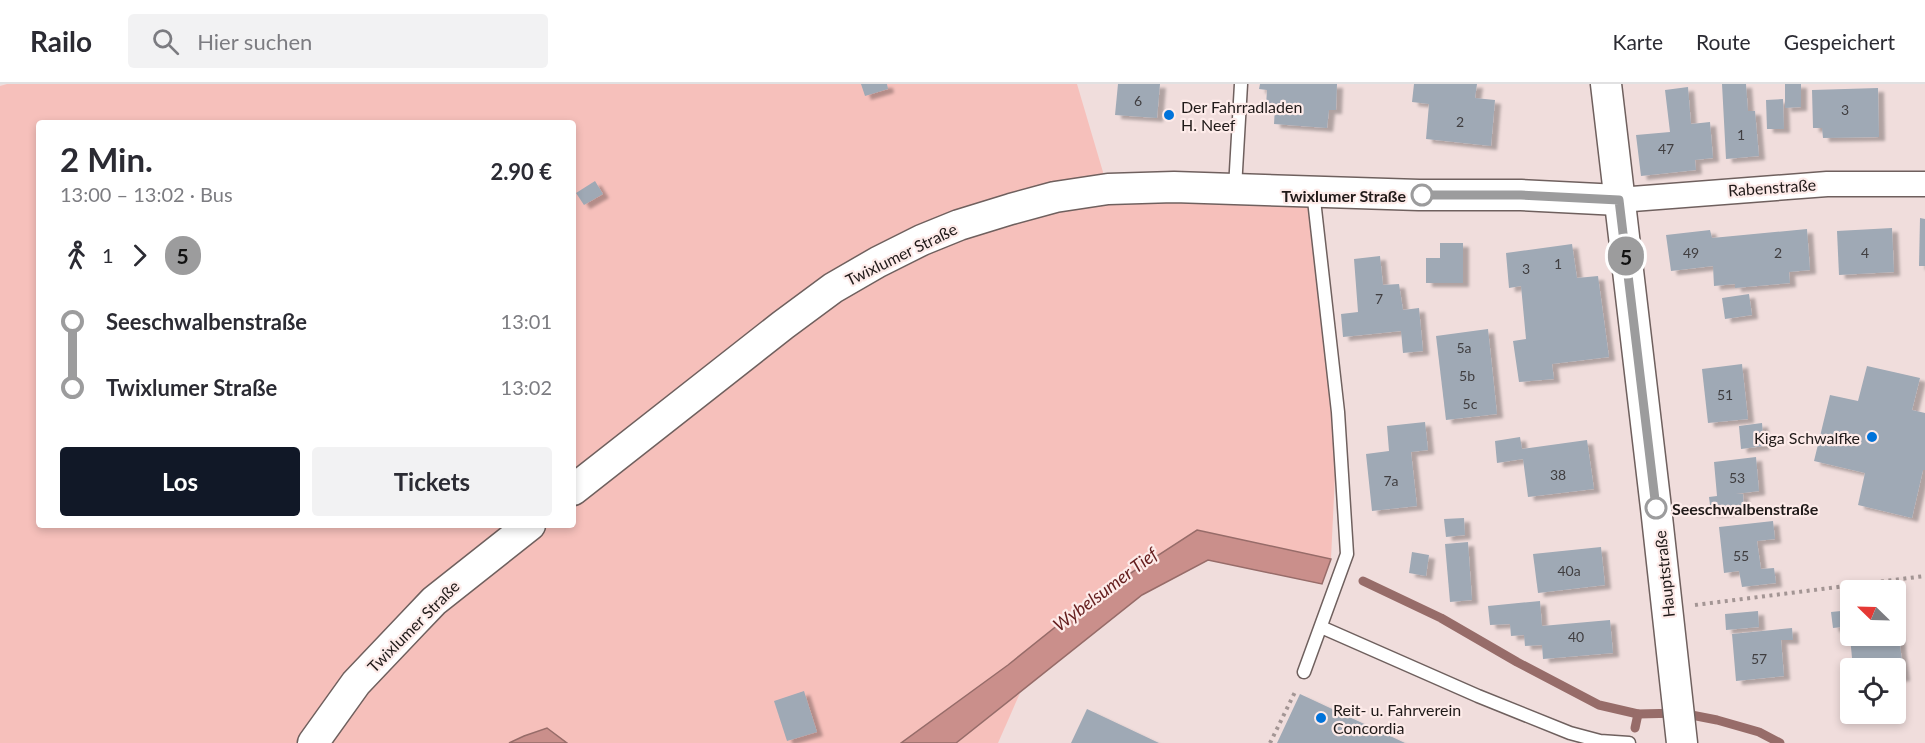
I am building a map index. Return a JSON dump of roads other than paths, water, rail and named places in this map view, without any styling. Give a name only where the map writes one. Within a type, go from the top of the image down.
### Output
[{"type":"street","name":"Hauptstraße","points":[[1606,84],[1680,723]]},
{"type":"street","name":"Rabenstraße","points":[[1619,200],[1827,184],[1925,184]]},
{"type":"street","name":"Twixlumer Straße","points":[[576,488],[833,288],[922,240],[959,225],[1055,197],[1108,189],[1235,188],[1419,195],[1521,195],[1619,200]]},
{"type":"street","name":"Twixlumer Straße","points":[[313,743],[356,683],[434,601],[526,528]]},
{"type":"lane","points":[[1235,188],[1241,84]]},
{"type":"lane","points":[[1304,672],[1347,554],[1338,412],[1313,191]]},
{"type":"lane","points":[[1321,627],[1570,733],[1600,741],[1629,743]]},
{"type":"waterway","points":[[1363,581],[1441,618],[1517,662],[1599,705],[1638,714],[1681,713],[1717,720],[1759,732],[1780,743]]},
{"type":"waterway","points":[[1635,728],[1638,714]]},
{"type":"place","name":"Der Fahrradladen H. Neef","points":[[1169,115]]},
{"type":"place","name":"Twixlumer Straße","points":[[1422,195]]},
{"type":"place","name":"Kiga Schwalfke","points":[[1872,437]]},
{"type":"place","name":"Seeschwalbenstraße","points":[[1656,508]]},
{"type":"place","name":"Reit- u. Fahrverein Concordia","points":[[1321,718]]},
{"type":"water label","name":"Wybelsumer Tief","points":[[1105,589]]}]
